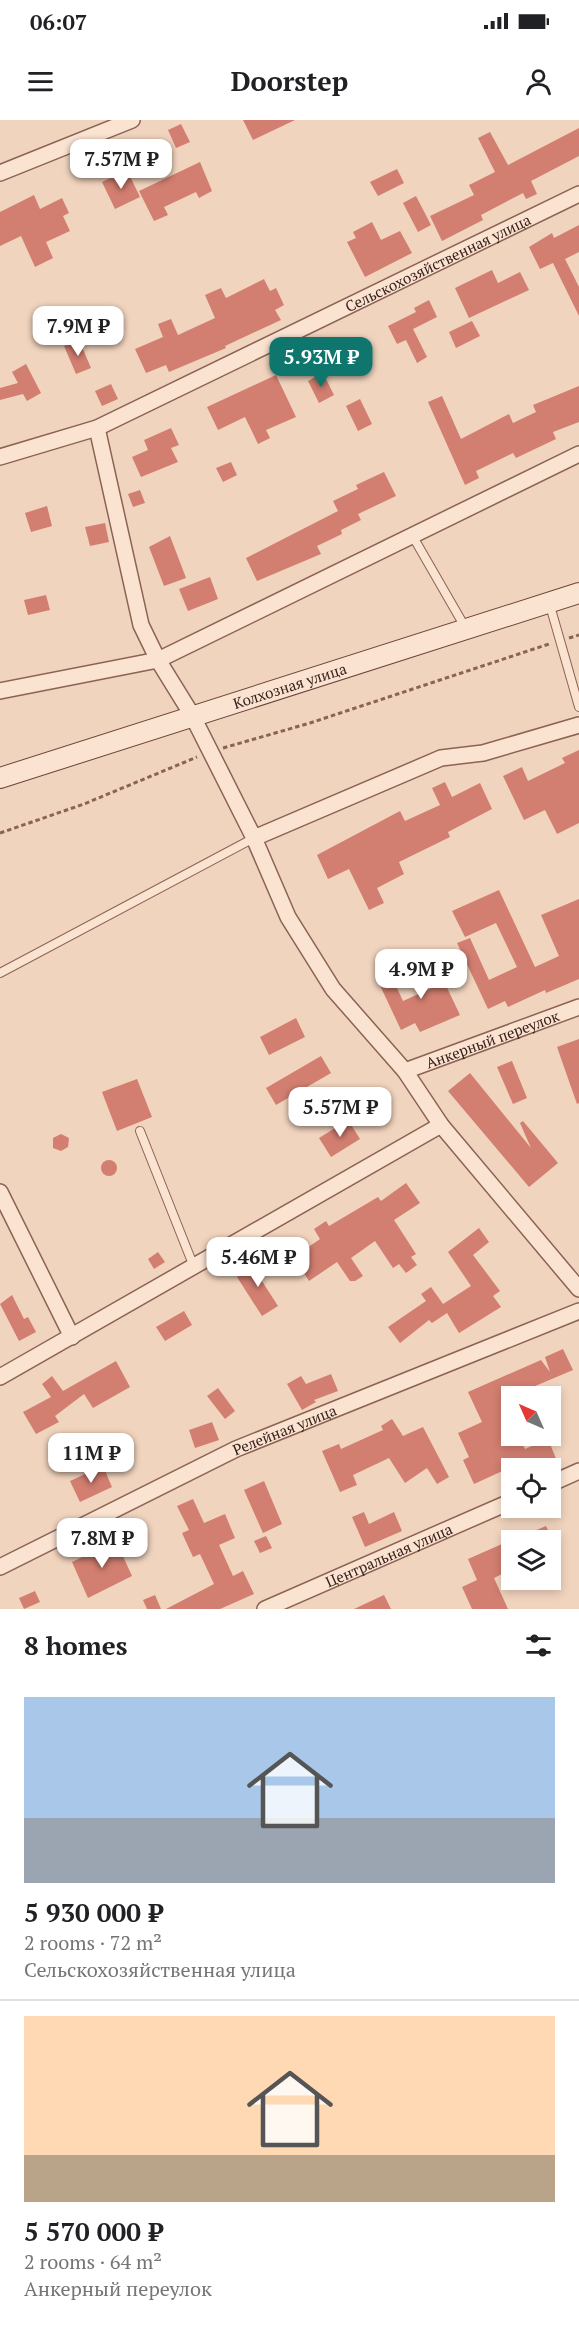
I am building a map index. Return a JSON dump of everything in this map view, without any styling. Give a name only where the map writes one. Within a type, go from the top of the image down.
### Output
[{"type":"main road","name":"Колхозная улица","points":[[0,778],[579,593]]},
{"type":"street","points":[[0,173],[132,120]]},
{"type":"street","name":"Сельскохозяйственная улица","points":[[0,457],[97,428],[579,194]]},
{"type":"street","points":[[97,428],[141,625],[158,660],[192,716],[254,838],[288,918],[333,989],[405,1071],[441,1125],[579,1289]]},
{"type":"street","points":[[0,691],[158,660],[579,454]]},
{"type":"street","points":[[254,838],[441,758],[483,753],[579,724]]},
{"type":"street","name":"Анкерный переулок","points":[[405,1071],[579,1007]]},
{"type":"street","points":[[0,1377],[441,1125]]},
{"type":"street","points":[[0,1192],[72,1337]]},
{"type":"street","name":"Релейная улица","points":[[0,1567],[236,1449],[579,1311]]},
{"type":"street","points":[[561,1479],[579,1471]]},
{"type":"street","name":"Центральная улица","points":[[265,1609],[501,1506]]},
{"type":"lane","points":[[412,535],[466,628]]},
{"type":"lane","points":[[549,602],[579,707]]},
{"type":"lane","points":[[0,973],[254,838]]},
{"type":"lane","points":[[140,1131],[194,1267]]},
{"type":"path","points":[[0,833],[84,804],[210,752],[333,716],[579,635]]},
{"type":"building","points":[[243,120],[295,120],[253,140]]},
{"type":"building","points":[[181,124],[190,142],[176,148],[168,130]]},
{"type":"building","points":[[579,128],[579,156],[531,181],[537,194],[526,199],[523,193],[481,215],[483,220],[442,241],[430,216],[474,195],[469,185],[495,172],[478,138],[490,132],[508,165]]},
{"type":"building","points":[[200,162],[212,191],[199,198],[196,192],[164,207],[168,215],[154,221],[139,191]]},
{"type":"building","points":[[397,169],[404,183],[378,196],[370,182]]},
{"type":"building","points":[[127,170],[140,197],[115,209],[102,182]]},
{"type":"building","points":[[34,195],[40,209],[62,198],[69,213],[63,216],[70,231],[46,242],[53,258],[35,267],[21,236],[0,246],[0,212]]},
{"type":"building","points":[[416,196],[431,225],[418,232],[403,203]]},
{"type":"building","points":[[372,222],[381,240],[400,231],[412,253],[365,277],[347,242],[356,238],[353,232]]},
{"type":"building","points":[[579,225],[579,252],[565,259],[579,287],[579,316],[553,263],[540,269],[529,247],[552,233],[554,238]]},
{"type":"building","points":[[492,270],[498,283],[520,272],[529,290],[469,318],[455,288]]},
{"type":"building","points":[[264,279],[270,291],[276,288],[284,305],[275,310],[281,320],[225,346],[226,348],[169,372],[166,365],[146,373],[135,349],[163,337],[158,324],[171,319],[178,335],[215,318],[205,295],[221,288],[226,298]]},
{"type":"building","points":[[429,300],[437,317],[413,329],[427,357],[417,363],[406,340],[397,344],[388,326],[416,312],[414,308]]},
{"type":"building","points":[[86,307],[94,324],[80,330],[73,314]]},
{"type":"building","points":[[472,321],[480,336],[456,348],[449,332]]},
{"type":"building","points":[[353,339],[363,358],[328,376],[318,356]]},
{"type":"building","points":[[79,340],[91,368],[76,374],[64,346]]},
{"type":"building","points":[[26,364],[41,393],[27,401],[23,394],[0,400],[0,388],[18,383],[12,372]]},
{"type":"building","points":[[323,373],[334,395],[319,403],[308,381]]},
{"type":"building","points":[[276,375],[296,417],[266,430],[270,438],[258,444],[245,417],[218,430],[207,407]]},
{"type":"building","points":[[111,384],[118,399],[102,406],[95,391]]},
{"type":"building","points":[[579,386],[579,422],[553,432],[556,439],[516,458],[513,453],[476,471],[479,478],[465,485],[428,402],[442,396],[461,439],[509,414],[513,423],[536,412],[533,405]]},
{"type":"building","points":[[360,399],[372,424],[358,431],[346,406]]},
{"type":"building","points":[[171,428],[179,445],[171,448],[178,462],[141,477],[132,457],[148,450],[144,440]]},
{"type":"building","points":[[231,462],[237,475],[223,482],[216,468]]},
{"type":"building","points":[[384,472],[396,496],[358,514],[361,520],[341,530],[342,534],[317,546],[321,554],[257,581],[246,558],[338,511],[333,501],[358,489],[356,485]]},
{"type":"building","points":[[140,490],[145,503],[133,507],[128,494]]},
{"type":"building","points":[[47,506],[52,526],[31,532],[25,513]]},
{"type":"building","points":[[105,523],[109,542],[90,546],[85,527]]},
{"type":"building","points":[[170,536],[186,578],[164,586],[149,547]]},
{"type":"building","points":[[210,577],[218,599],[188,611],[179,589]]},
{"type":"building","points":[[46,595],[50,610],[28,615],[24,600]]},
{"type":"building","points":[[579,750],[579,823],[557,834],[545,810],[524,820],[503,776],[522,767],[528,781],[565,763],[562,758]]},
{"type":"building","points":[[445,782],[452,797],[480,783],[492,809],[448,832],[450,837],[399,862],[404,874],[377,888],[384,903],[369,910],[349,869],[328,879],[317,855],[400,811],[405,821],[440,805],[432,788]]},
{"type":"building","points":[[499,890],[535,967],[559,956],[541,915],[579,899],[579,979],[546,993],[545,990],[508,1007],[505,1001],[488,1009],[457,943],[470,938],[489,980],[517,967],[496,923],[465,937],[452,911]]},
{"type":"building","points":[[431,954],[460,1015],[420,1032],[415,1023],[401,1030],[377,979],[390,973],[403,1001],[432,988],[418,960]]},
{"type":"building","points":[[296,1018],[305,1037],[269,1055],[260,1037]]},
{"type":"building","points":[[579,1039],[579,1103],[577,1104],[557,1047]]},
{"type":"building","points":[[321,1056],[331,1073],[276,1105],[266,1088]]},
{"type":"building","points":[[512,1061],[527,1098],[513,1104],[497,1067]]},
{"type":"building","points":[[470,1073],[531,1148],[520,1123],[523,1121],[558,1163],[529,1187],[448,1091]]},
{"type":"building","points":[[137,1079],[152,1117],[117,1131],[102,1092]]},
{"type":"building","points":[[348,1120],[360,1139],[331,1157],[319,1138]]},
{"type":"building","points":[[61,1134],[69,1138],[68,1147],[61,1151],[53,1148],[53,1138]]},
{"type":"building","points":[[109,1160],[115,1162],[117,1168],[115,1174],[109,1176],[103,1174],[101,1168],[103,1162]]},
{"type":"building","points":[[406,1183],[420,1203],[394,1220],[416,1254],[411,1257],[417,1265],[406,1273],[399,1264],[393,1268],[375,1241],[351,1258],[363,1276],[355,1281],[350,1281],[337,1262],[309,1281],[294,1257],[320,1239],[314,1229],[326,1221],[329,1226],[378,1197],[381,1201]]},
{"type":"building","points":[[479,1228],[489,1242],[473,1255],[500,1291],[493,1296],[501,1307],[459,1333],[447,1313],[432,1323],[429,1320],[400,1343],[388,1327],[426,1301],[421,1294],[431,1287],[443,1304],[471,1286],[448,1252]]},
{"type":"building","points":[[158,1252],[165,1262],[154,1269],[148,1259]]},
{"type":"building","points":[[263,1260],[270,1271],[260,1278],[278,1306],[262,1316],[237,1277]]},
{"type":"building","points":[[12,1295],[24,1319],[28,1317],[36,1332],[19,1341],[0,1304]]},
{"type":"building","points":[[184,1311],[192,1325],[165,1341],[156,1327]]},
{"type":"building","points":[[563,1349],[573,1370],[535,1386],[501,1386],[501,1446],[524,1446],[525,1449],[532,1446],[551,1446],[556,1458],[501,1458],[501,1472],[474,1484],[463,1460],[469,1457],[458,1433],[482,1422],[468,1392],[541,1360],[550,1372],[545,1357]]},
{"type":"building","points":[[116,1361],[130,1387],[93,1408],[84,1394],[55,1416],[59,1422],[36,1434],[23,1412],[51,1397],[42,1384],[52,1376],[63,1391]]},
{"type":"building","points":[[331,1374],[338,1391],[314,1400],[316,1402],[302,1410],[287,1384],[301,1376],[306,1384]]},
{"type":"building","points":[[218,1388],[235,1411],[225,1419],[207,1396]]},
{"type":"building","points":[[392,1419],[403,1436],[423,1427],[449,1477],[437,1484],[427,1468],[405,1483],[389,1458],[353,1475],[357,1485],[340,1492],[322,1451],[339,1444],[341,1449],[383,1430],[381,1426]]},
{"type":"building","points":[[212,1422],[219,1440],[195,1448],[189,1430]]},
{"type":"building","points":[[103,1466],[112,1487],[80,1502],[70,1481]]},
{"type":"building","points":[[264,1481],[282,1524],[263,1533],[244,1490]]},
{"type":"building","points":[[193,1499],[204,1523],[225,1514],[235,1538],[219,1545],[233,1576],[243,1571],[254,1594],[220,1609],[166,1609],[214,1584],[200,1554],[193,1557],[182,1533],[189,1530],[177,1506]]},
{"type":"building","points":[[364,1512],[369,1524],[394,1512],[402,1531],[365,1547],[352,1517]]},
{"type":"building","points":[[546,1526],[548,1530],[537,1530]]},
{"type":"building","points":[[266,1536],[272,1548],[260,1553],[254,1541]]},
{"type":"building","points":[[116,1541],[132,1576],[88,1598],[72,1562]]},
{"type":"building","points":[[501,1544],[501,1574],[494,1578],[508,1609],[472,1609],[462,1587],[477,1580],[468,1559]]},
{"type":"building","points":[[35,1591],[40,1602],[24,1609],[19,1598]]},
{"type":"building","points":[[155,1595],[161,1609],[147,1609],[143,1600]]},
{"type":"building","points":[[384,1595],[391,1609],[354,1609]]}]
